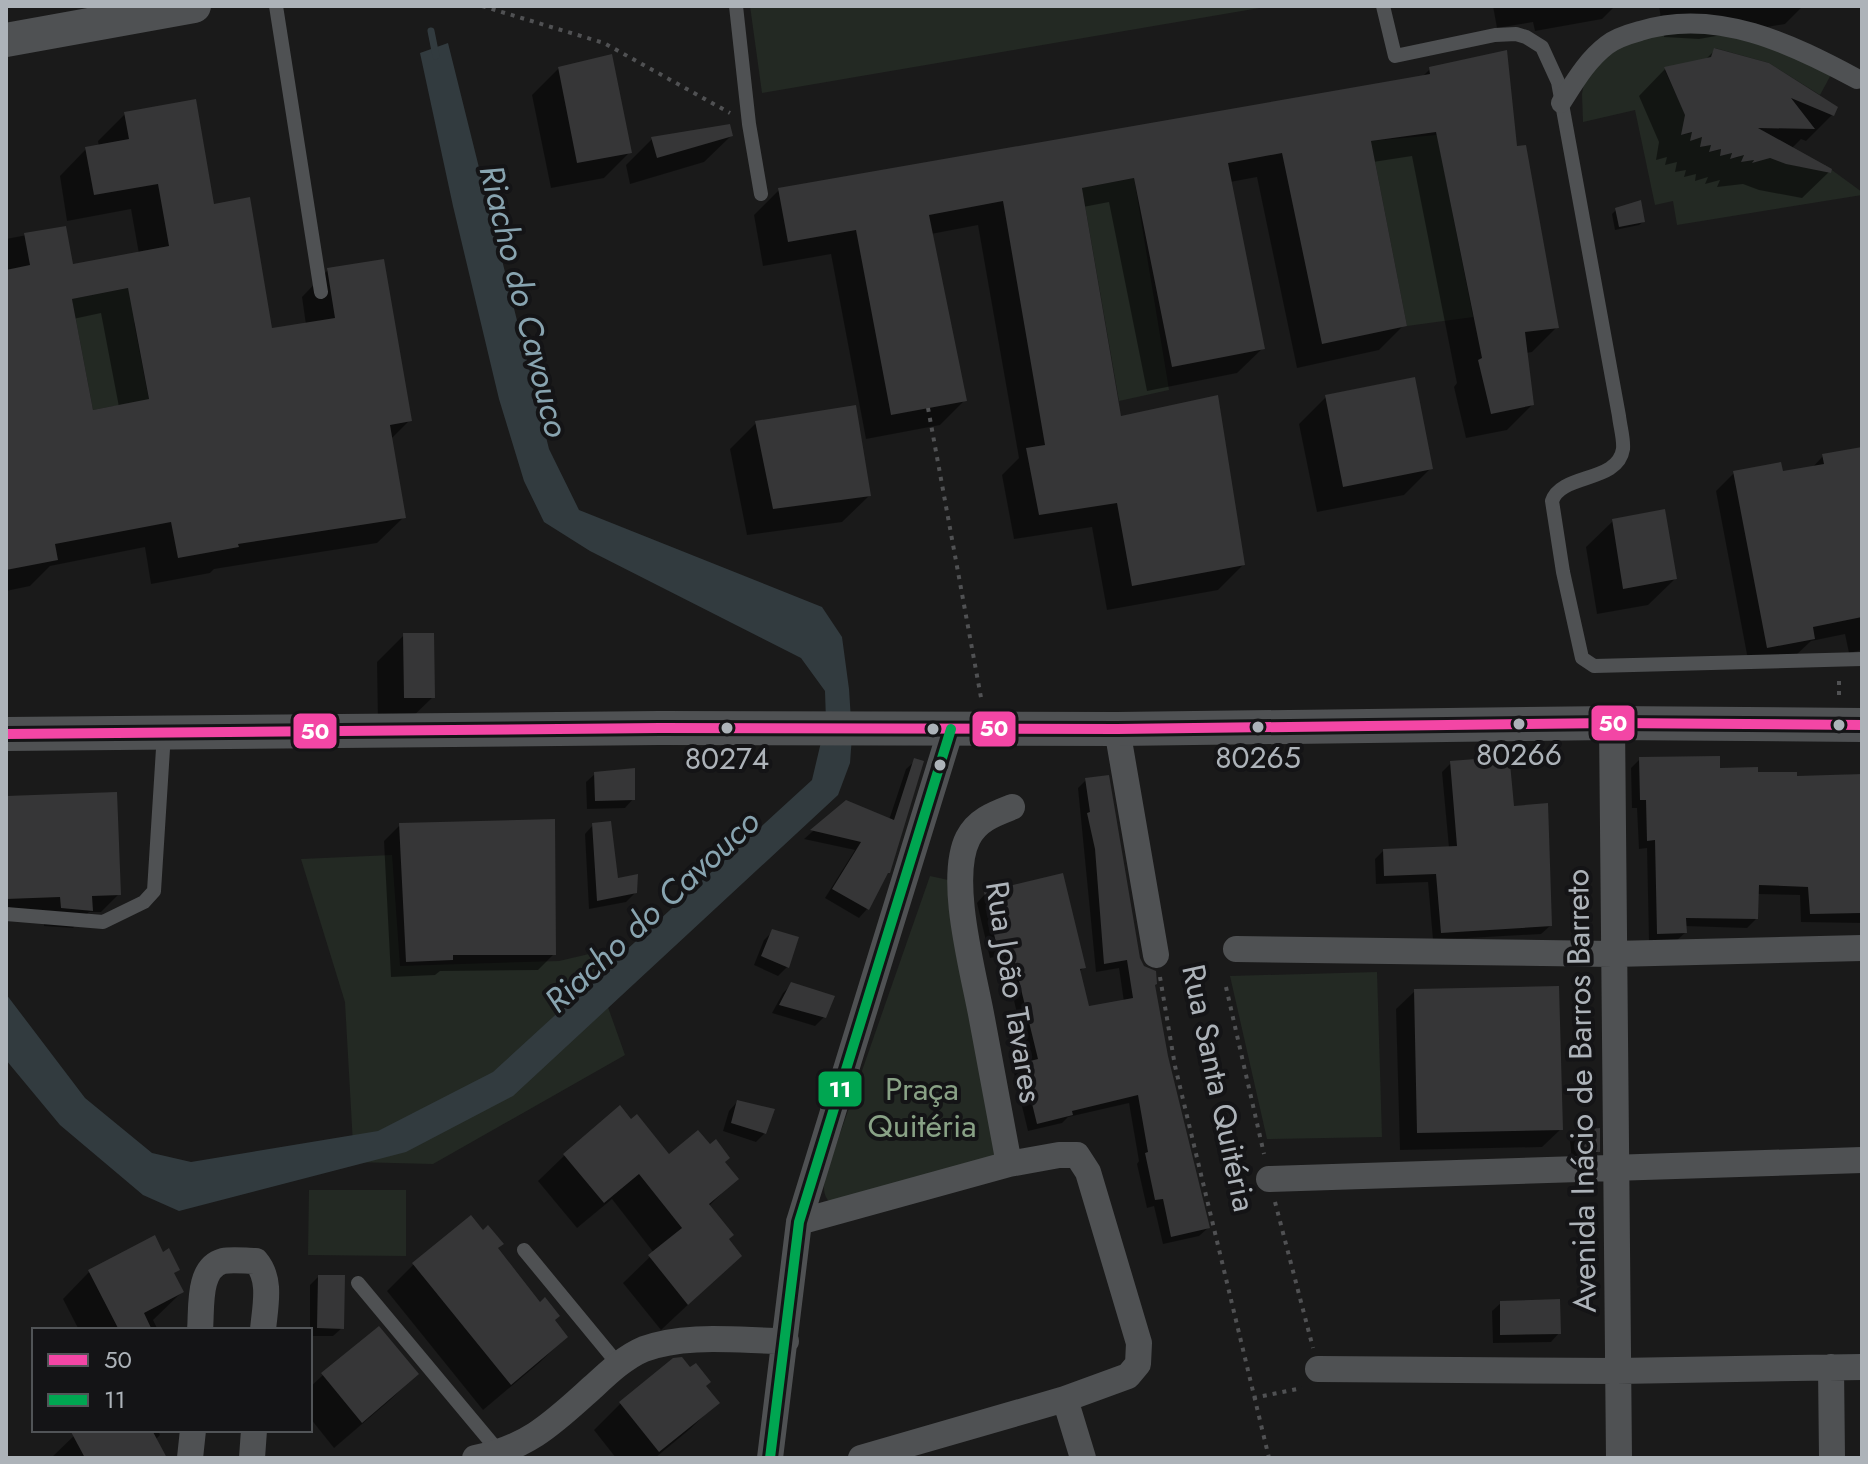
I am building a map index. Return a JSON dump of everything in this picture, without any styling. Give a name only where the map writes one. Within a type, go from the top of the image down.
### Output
[{"type":"street","points":[[17,28],[194,6]]},
{"type":"street","points":[[1561,103],[1583,69],[1609,43],[1654,26],[1680,23],[1736,27],[1815,56],[1857,79]]},
{"type":"street","points":[[6,734],[799,728],[1117,729],[1612,723],[1862,725]]},
{"type":"street","name":"Avenida Inácio de Barros Barreto","points":[[1612,723],[1619,1458]]},
{"type":"street","points":[[770,1458],[799,1222],[951,729]]},
{"type":"street","name":"Rua Santa Quitéria","points":[[1117,729],[1156,955]]},
{"type":"street","name":"Rua João Tavares","points":[[1009,1164],[963,920],[960,870],[968,839],[975,827],[986,818],[1012,807]]},
{"type":"street","points":[[1236,949],[1613,954],[1862,948]]},
{"type":"street","points":[[799,1222],[1009,1164],[1077,1155],[1088,1172],[1139,1343],[1138,1364],[1128,1376],[1065,1399],[861,1458]]},
{"type":"street","points":[[1269,1179],[1862,1160]]},
{"type":"street","points":[[200,1328],[204,1280],[211,1269],[223,1261],[256,1261],[264,1270],[263,1328]]},
{"type":"street","points":[[488,1456],[540,1434],[618,1364],[644,1350],[680,1341],[786,1341]]},
{"type":"street","points":[[1831,1367],[1832,1458]]},
{"type":"street","points":[[1318,1369],[1617,1371],[1862,1367]]},
{"type":"street","points":[[1065,1399],[1083,1458]]},
{"type":"street","points":[[190,1458],[193,1432]]},
{"type":"street","points":[[252,1458],[254,1432]]},
{"type":"lane","points":[[276,6],[321,292]]},
{"type":"lane","points":[[736,6],[749,124],[761,194]]},
{"type":"lane","points":[[1383,6],[1395,56],[1506,33],[1526,37],[1542,47],[1558,82],[1623,450],[1615,463],[1557,490],[1552,501],[1563,572],[1582,658],[1594,666],[1862,659]]},
{"type":"lane","points":[[6,914],[103,922],[144,902],[154,891],[164,732]]},
{"type":"lane","points":[[524,1250],[618,1364]]},
{"type":"lane","points":[[358,1283],[488,1456]]},
{"type":"path","points":[[482,6],[604,43],[749,124]]},
{"type":"path","points":[[928,408],[987,729]]},
{"type":"path","name":"Rua Santa Quitéria","points":[[1156,955],[1175,1066],[1269,1458]]},
{"type":"path","points":[[1253,1398],[1321,1384],[1318,1369]]},
{"type":"green space","points":[[750,6],[1271,6],[762,93]]},
{"type":"green space","points":[[1668,30],[1736,34],[1833,71],[1820,95],[1769,63],[1715,48],[1710,60],[1667,67],[1665,71],[1680,103],[1699,96],[1681,135],[1691,133],[1692,127],[1708,136],[1702,139],[1701,147],[1718,141],[1710,152],[1719,150],[1722,143],[1720,155],[1732,152],[1730,159],[1739,157],[1743,150],[1755,157],[1753,162],[1760,161],[1763,156],[1800,167],[1825,165],[1862,195],[1677,225],[1673,201],[1655,205],[1635,110],[1583,122],[1585,78],[1617,46]]},
{"type":"green space","points":[[1437,135],[1473,317],[1407,326],[1371,141]]},
{"type":"green space","points":[[1134,178],[1169,390],[1119,401],[1082,188]]},
{"type":"green space","points":[[180,278],[134,323],[164,478],[114,406],[93,410],[72,299]]},
{"type":"green space","points":[[392,855],[400,966],[559,961],[589,954],[625,1055],[433,1164],[354,1162],[345,1002],[301,859]]},
{"type":"green space","name":"Praça Quitéria","points":[[930,876],[953,881],[995,1153],[991,1158],[830,1202],[824,1192],[827,1171]]},
{"type":"green space","points":[[1377,972],[1382,1137],[1267,1139],[1230,976]]},
{"type":"green space","points":[[309,1190],[406,1190],[406,1256],[308,1255]]},
{"type":"shaded area","points":[[448,43],[549,449],[579,510],[822,607],[842,637],[852,736],[850,763],[838,795],[513,1096],[406,1152],[179,1211],[143,1195],[60,1125],[6,1060],[6,994],[85,1098],[152,1153],[191,1162],[378,1131],[493,1072],[812,780],[826,721],[825,691],[801,658],[590,551],[544,522],[524,481],[499,399],[420,53]]},
{"type":"building","points":[[1714,48],[1769,63],[1838,107],[1834,116],[1791,98],[1815,129],[1758,128],[1832,169],[1831,173],[1770,158],[1752,163],[1754,160],[1741,162],[1744,155],[1730,159],[1732,153],[1720,156],[1721,149],[1709,152],[1711,145],[1700,147],[1702,137],[1690,141],[1692,132],[1681,135],[1685,115],[1664,67],[1711,57]]},
{"type":"building","points":[[1507,50],[1517,146],[1526,145],[1559,328],[1525,332],[1534,405],[1491,414],[1478,360],[1482,358],[1436,132],[1371,141],[1407,326],[1322,344],[1282,153],[1228,163],[1265,349],[1172,367],[1134,178],[1082,188],[1121,416],[1218,395],[1245,565],[1132,586],[1117,503],[1039,515],[1026,448],[1045,445],[1003,201],[929,215],[967,401],[891,415],[856,230],[788,242],[778,188],[1430,74],[1429,67]]},
{"type":"building","points":[[612,54],[632,153],[577,163],[558,67]]},
{"type":"building","points":[[196,99],[214,204],[250,197],[272,328],[335,318],[327,268],[384,259],[412,421],[390,425],[406,518],[238,544],[239,547],[178,558],[171,522],[55,544],[58,560],[6,570],[6,270],[30,265],[24,233],[66,226],[73,264],[169,246],[158,184],[94,195],[85,147],[129,139],[124,112]],"holes":[[[128,288],[149,399],[93,410],[72,299]]]},
{"type":"building","points":[[730,124],[733,136],[657,158],[651,137]]},
{"type":"building","points":[[1641,200],[1645,222],[1619,227],[1615,208]]},
{"type":"building","points":[[1415,377],[1433,469],[1343,487],[1325,395]]},
{"type":"building","points":[[856,405],[871,496],[773,509],[755,421]]},
{"type":"building","points":[[1862,447],[1862,617],[1813,627],[1815,639],[1767,648],[1733,471],[1781,462],[1783,471],[1824,464],[1822,454]]},
{"type":"building","points":[[1665,509],[1677,579],[1623,589],[1612,519]]},
{"type":"building","points":[[403,633],[434,633],[435,698],[404,698]]},
{"type":"building","points":[[1720,756],[1720,768],[1758,767],[1758,772],[1797,772],[1797,776],[1862,774],[1862,913],[1810,914],[1808,887],[1759,885],[1758,919],[1686,918],[1687,933],[1657,934],[1655,840],[1647,841],[1646,800],[1640,800],[1639,757]]},
{"type":"building","points":[[914,758],[924,761],[890,873],[869,910],[832,889],[861,842],[810,830],[846,800],[894,820]]},
{"type":"building","points":[[1476,759],[1477,766],[1510,763],[1514,806],[1548,803],[1552,926],[1441,933],[1436,874],[1384,876],[1383,849],[1457,846],[1450,761]]},
{"type":"building","points":[[635,768],[635,800],[595,801],[594,772]]},
{"type":"building","points":[[1109,775],[1140,958],[1144,966],[1156,971],[1155,985],[1168,1056],[1210,1228],[1171,1237],[1163,1199],[1155,1200],[1138,1095],[1072,1111],[1073,1115],[1037,1124],[1022,1063],[1038,1059],[1011,948],[998,951],[984,892],[1063,873],[1086,968],[1080,969],[1089,1006],[1133,998],[1127,960],[1104,964],[1095,849],[1087,813],[1090,812],[1085,778]]},
{"type":"building","points":[[117,792],[121,895],[92,896],[93,911],[61,908],[60,897],[6,899],[6,796]]},
{"type":"building","points":[[555,819],[556,955],[453,955],[453,960],[406,962],[399,823]]},
{"type":"building","points":[[611,821],[618,878],[638,874],[637,893],[597,901],[592,823]]},
{"type":"building","points":[[772,929],[799,937],[789,968],[761,956]]},
{"type":"building","points":[[791,982],[835,996],[826,1018],[779,1005]]},
{"type":"building","points":[[1559,986],[1563,1130],[1417,1133],[1414,989]]},
{"type":"building","points":[[737,1100],[775,1109],[766,1134],[731,1123]]},
{"type":"building","points":[[620,1105],[631,1119],[637,1114],[669,1154],[698,1130],[710,1144],[716,1139],[730,1158],[725,1162],[739,1179],[709,1204],[734,1235],[729,1239],[742,1256],[688,1305],[648,1255],[682,1228],[639,1174],[604,1203],[563,1154]]},
{"type":"building","points":[[1600,1128],[1600,1152],[1580,1153],[1578,1130]]},
{"type":"building","points":[[471,1215],[483,1230],[488,1225],[504,1244],[498,1248],[540,1302],[545,1297],[560,1316],[555,1320],[568,1337],[511,1385],[412,1263]]},
{"type":"building","points":[[155,1235],[163,1252],[169,1248],[180,1270],[174,1273],[184,1292],[144,1313],[151,1328],[118,1328],[88,1270]]},
{"type":"building","points":[[318,1275],[345,1275],[344,1329],[317,1328]]},
{"type":"building","points":[[1560,1299],[1561,1334],[1500,1335],[1500,1301]]},
{"type":"building","points":[[379,1326],[419,1374],[362,1423],[321,1373]]},
{"type":"building","points":[[682,1357],[690,1367],[696,1363],[711,1382],[706,1386],[720,1403],[659,1452],[619,1402],[673,1358]]},
{"type":"building","points":[[71,1432],[153,1432],[167,1458],[85,1458]]},
{"type":"waterway","name":"Riacho do Cavouco","points":[[431,31],[436,56]]},
{"type":"transit line","name":"50","points":[[6,734],[660,728],[1117,729],[1612,723],[1862,725]]},
{"type":"transit line","name":"11","points":[[770,1458],[799,1222],[951,729]]},
{"type":"place","name":"80266","points":[[1519,724]]},
{"type":"place","name":"80265","points":[[1258,727]]},
{"type":"place","name":"80274","points":[[727,728]]}]
